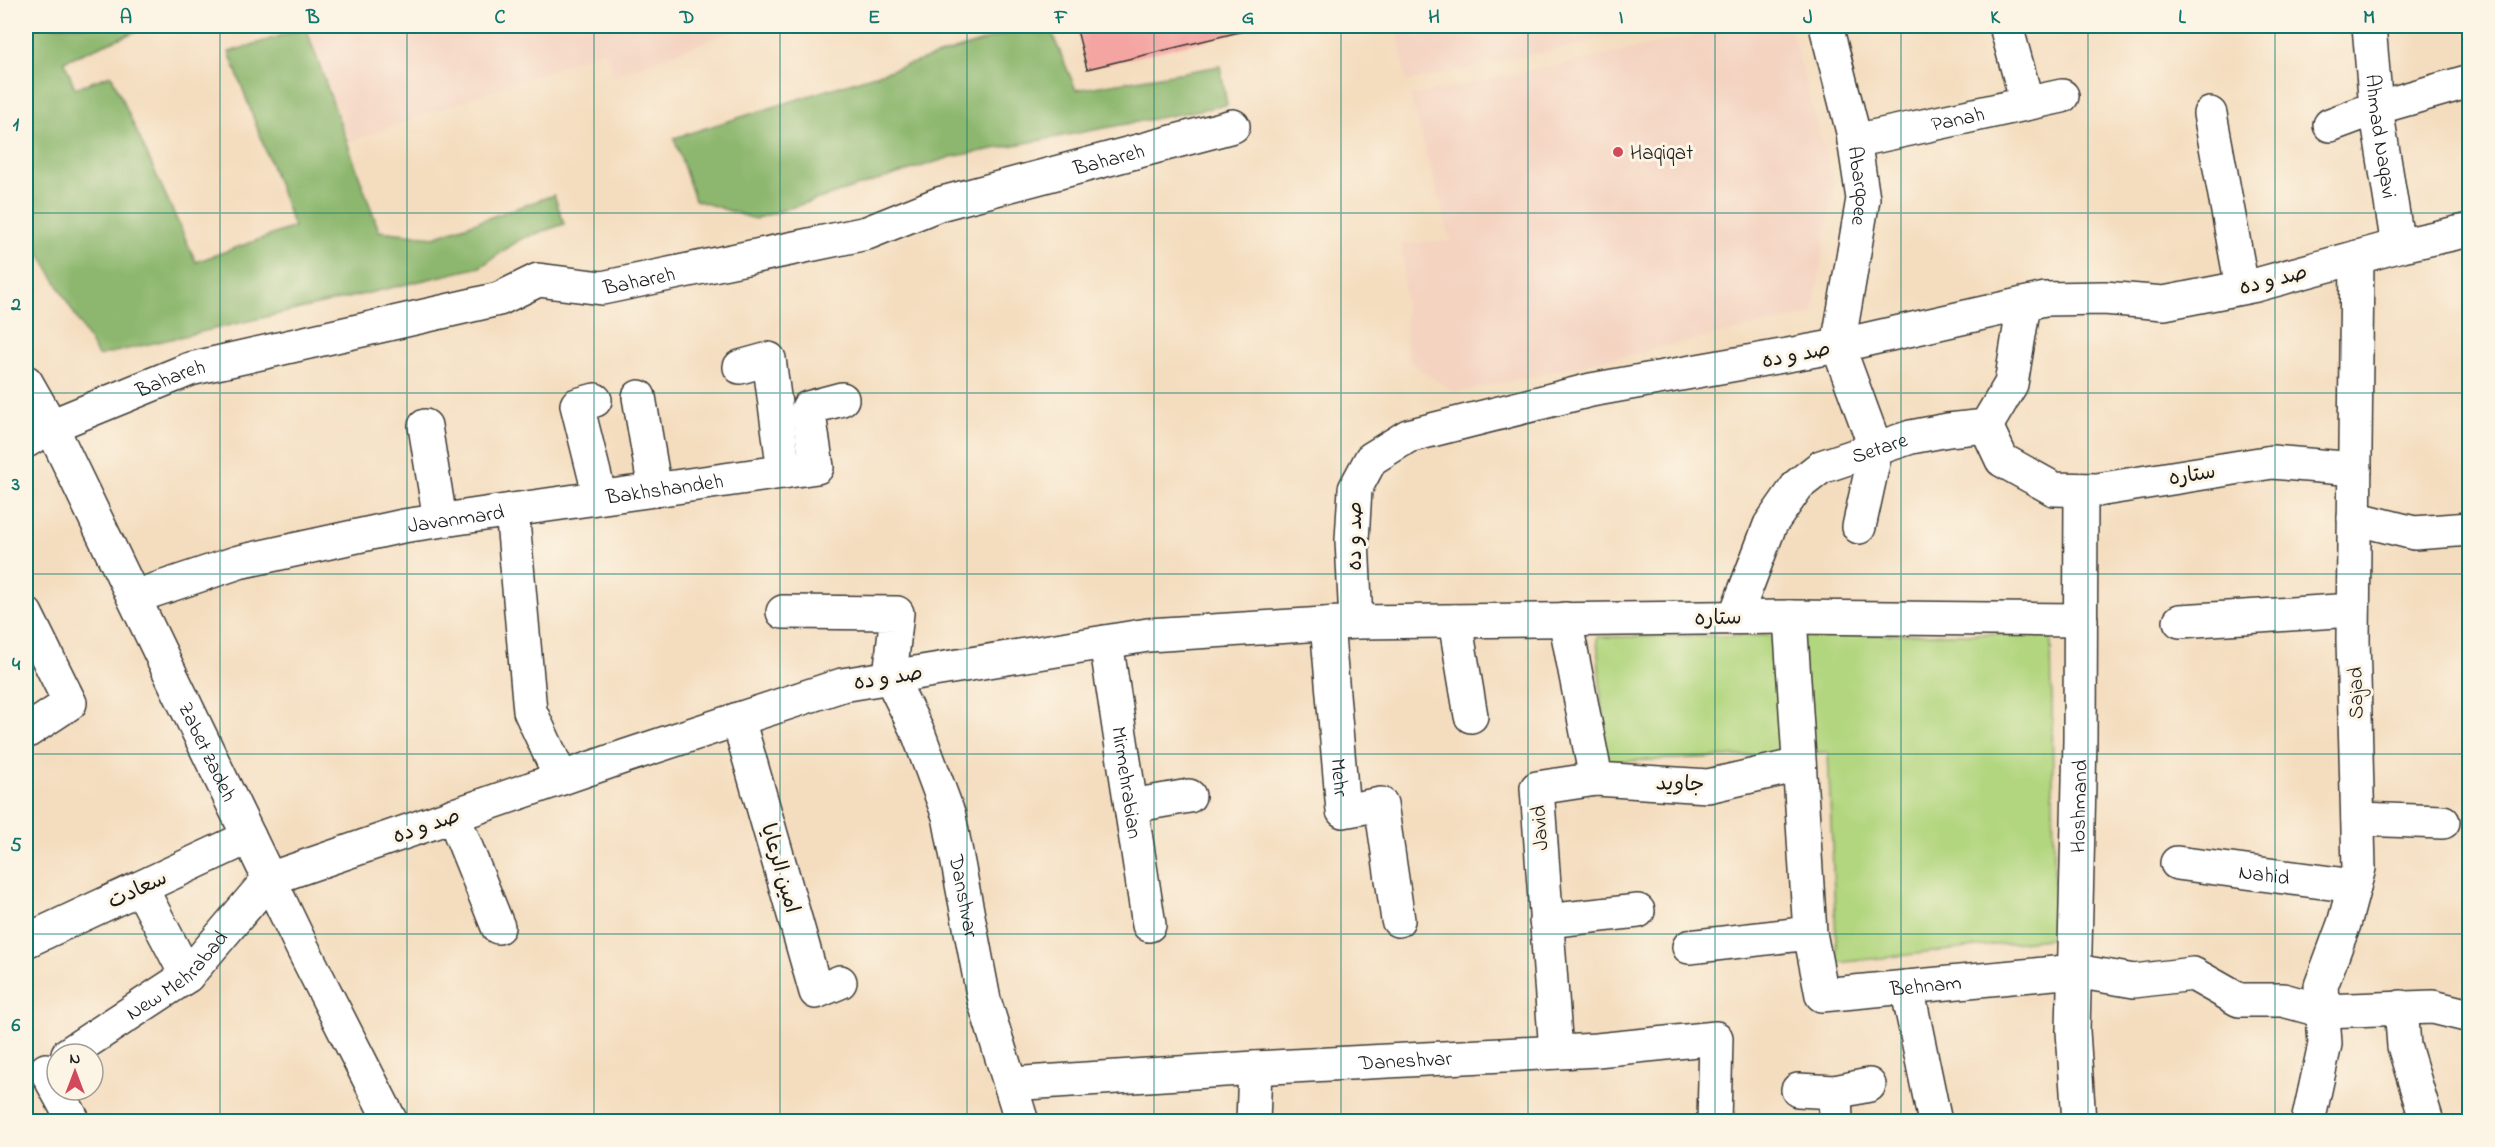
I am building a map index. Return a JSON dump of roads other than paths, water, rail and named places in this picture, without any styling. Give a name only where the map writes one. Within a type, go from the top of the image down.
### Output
[{"type":"street","name":"Abarqoee","points":[[1826,26],[1854,141],[1863,200],[1838,346]]},
{"type":"street","points":[[2007,26],[2027,103]]},
{"type":"street","name":"Ahmad Naqavi","points":[[2369,26],[2376,108],[2398,246]]},
{"type":"street","points":[[2330,125],[2376,108],[2469,81]]},
{"type":"street","name":"Panah","points":[[1854,141],[2062,96]]},
{"type":"street","points":[[2210,114],[2242,287]]},
{"type":"street","name":"Bahareh","points":[[38,433],[190,369],[499,299],[538,280],[602,288],[867,233],[939,204],[1233,126]]},
{"type":"street","name":"صد و ده","points":[[269,879],[738,718],[842,685],[1148,635],[1342,623],[1352,540],[1354,489],[1371,459],[1408,436],[1591,390],[1838,346],[2045,299],[2081,298],[2164,303],[2242,287],[2469,230]]},
{"type":"street","name":"Sajad","points":[[2308,1122],[2325,1044],[2321,986],[2344,924],[2359,868],[2353,610],[2357,257]]},
{"type":"street","points":[[1986,426],[2011,384],[2024,304]]},
{"type":"street","points":[[1838,346],[1876,449],[1859,527]]},
{"type":"street","points":[[741,367],[769,359],[784,472]]},
{"type":"street","name":"Zabet zadeh","points":[[26,382],[38,433],[134,597],[269,879],[391,1122]]},
{"type":"street","points":[[639,398],[655,490]]},
{"type":"street","name":"Bakhshandeh","points":[[512,510],[818,467],[808,408],[842,399]]},
{"type":"street","points":[[595,400],[577,405],[600,497]]},
{"type":"street","points":[[424,426],[440,520]]},
{"type":"street","name":"ستاره","points":[[1986,426],[2002,460],[2054,489],[2097,490],[2272,462],[2355,469]]},
{"type":"street","name":"Setare","points":[[1735,617],[1770,525],[1798,485],[1821,467],[1911,437],[1986,426]]},
{"type":"street","name":"Hoshmand","points":[[2079,1122],[2073,1031],[2081,620],[2081,490]]},
{"type":"street","name":"Javanmard","points":[[134,597],[239,562],[403,526],[512,510],[530,711],[561,778]]},
{"type":"street","points":[[2354,518],[2414,533],[2469,529]]},
{"type":"street","points":[[2180,621],[2353,610]]},
{"type":"street","points":[[783,612],[897,614],[890,676]]},
{"type":"street","points":[[26,614],[70,703],[26,732]]},
{"type":"street","name":"ستاره","points":[[1342,623],[1735,617],[2081,620]]},
{"type":"street","name":"Behnam","points":[[1790,617],[1810,933],[1822,995],[2075,971],[2134,981],[2193,974],[2240,1000],[2283,1000],[2323,1011],[2433,1007],[2469,1016]]},
{"type":"street","points":[[1565,619],[1596,779]]},
{"type":"street","points":[[1455,621],[1471,716]]},
{"type":"street","name":"Mehr","points":[[1342,623],[1343,811],[1380,804],[1398,920]]},
{"type":"street","name":"Mirmehrabian","points":[[1106,642],[1149,925]]},
{"type":"street","name":"Danshvar","points":[[890,676],[919,735],[949,816],[984,1000],[1022,1122]]},
{"type":"street","name":"امین الرعایا","points":[[738,718],[816,992],[840,982]]},
{"type":"street","name":"جاوید","points":[[1596,779],[1708,786],[1799,765]]},
{"type":"street","name":"Javid","points":[[1556,1052],[1537,788],[1596,779]]},
{"type":"street","points":[[1131,806],[1189,796]]},
{"type":"street","points":[[453,815],[498,927]]},
{"type":"street","points":[[2358,819],[2443,822]]},
{"type":"street","name":"سعادت","points":[[26,941],[249,837]]},
{"type":"street","name":"Nahid","points":[[2177,863],[2354,886]]},
{"type":"street","name":"New Mehrabad","points":[[86,1042],[187,975],[269,879]]},
{"type":"street","points":[[141,888],[187,975]]},
{"type":"street","points":[[1546,921],[1638,911]]},
{"type":"street","points":[[1689,947],[1810,933]]},
{"type":"street","points":[[1907,987],[1935,1122]]},
{"type":"street","points":[[2401,1007],[2404,1046],[2427,1122]]},
{"type":"street","name":"Daneshvar","points":[[1010,1084],[1255,1068],[1597,1050],[1716,1038],[1714,1122]]},
{"type":"street","points":[[1252,1122],[1255,1068]]},
{"type":"street","points":[[1798,1090],[1835,1107],[1869,1085]]},
{"type":"street","points":[[65,1102],[74,1122]]},
{"type":"place","name":"Haqiqat","points":[[1618,152]]}]
